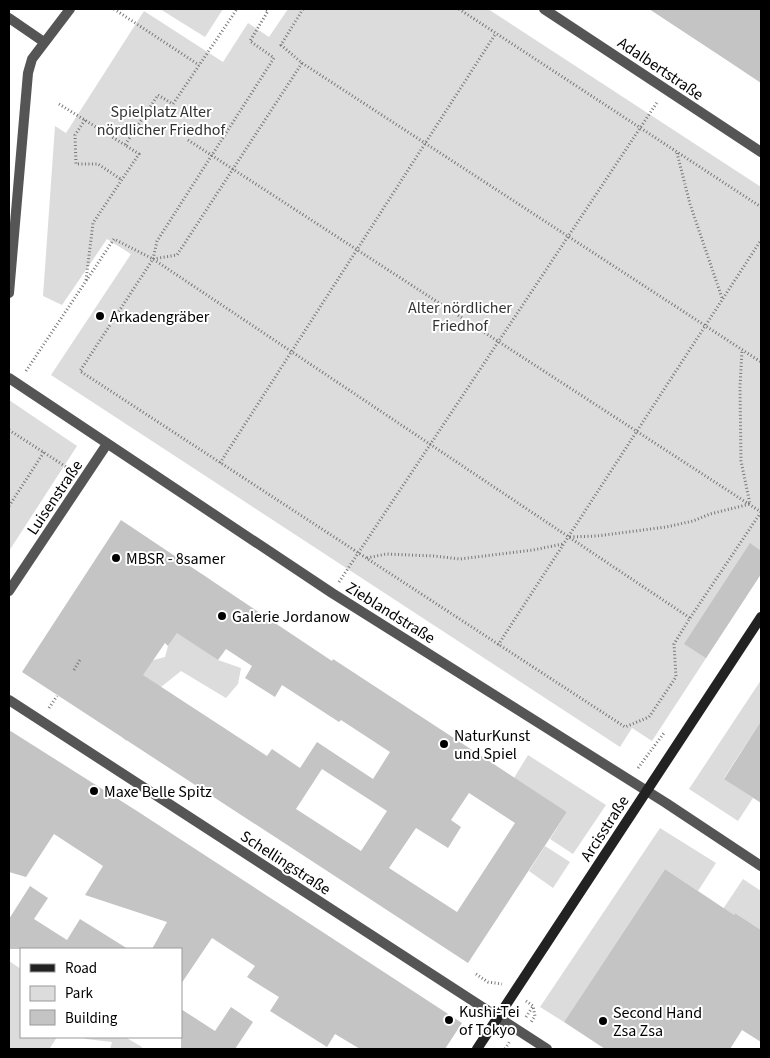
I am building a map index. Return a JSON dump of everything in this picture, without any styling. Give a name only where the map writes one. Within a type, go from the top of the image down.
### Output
[{"type":"main road","name":"Arcisstraße","points":[[477,1049],[646,791],[760,623]]},
{"type":"street","points":[[9,292],[28,73],[32,59],[70,9]]},
{"type":"street","name":"Adalbertstraße","points":[[544,9],[761,152]]},
{"type":"street","points":[[9,18],[44,42]]},
{"type":"street","name":"Zieblandstraße","points":[[13,381],[332,593],[646,791],[761,866]]},
{"type":"street","name":"Luisenstraße","points":[[9,591],[107,444]]},
{"type":"street","name":"Schellingstraße","points":[[9,700],[547,1049]]},
{"type":"path","points":[[114,9],[199,65]]},
{"type":"path","points":[[125,145],[158,95],[173,104],[237,9]]},
{"type":"path","points":[[188,140],[212,155],[357,249],[499,342],[750,504],[761,512],[674,644],[676,676],[649,717],[624,727],[80,371],[153,259],[156,241],[212,155],[274,58],[250,41],[268,11],[265,9]]},
{"type":"path","points":[[304,9],[281,46],[302,63],[761,362]]},
{"type":"path","points":[[460,9],[761,207]]},
{"type":"path","points":[[220,463],[496,33]]},
{"type":"path","points":[[153,259],[177,255],[302,63]]},
{"type":"path","points":[[332,593],[666,90]]},
{"type":"path","points":[[59,104],[139,154],[93,223],[86,282]]},
{"type":"path","points":[[85,120],[76,135],[76,164],[98,164],[122,180]]},
{"type":"path","points":[[677,152],[690,204],[722,298]]},
{"type":"path","points":[[13,381],[86,282],[114,239],[153,259],[690,618]]},
{"type":"path","points":[[498,644],[761,240]]},
{"type":"path","points":[[742,350],[740,387],[741,461],[750,504]]},
{"type":"path","points":[[9,430],[85,478]]},
{"type":"path","points":[[9,506],[44,452]]},
{"type":"path","points":[[569,536],[597,536],[666,527],[750,504]]},
{"type":"path","points":[[366,558],[386,554],[460,559],[533,550],[564,544]]},
{"type":"path","points":[[74,670],[80,660]]},
{"type":"green space","points":[[160,9],[223,9],[205,37]]},
{"type":"green space","name":"Alter nördlicher Friedhof","points":[[288,9],[488,9],[761,187],[761,574],[652,741],[632,728],[620,747],[51,375],[131,254],[107,239],[62,305],[43,296],[55,126],[66,133],[144,11],[223,62],[248,23],[269,37]]},
{"type":"green space","points":[[9,400],[77,446],[9,551]]},
{"type":"green space","points":[[202,574],[226,591],[192,642],[218,660],[241,668],[238,684],[226,698],[181,671],[161,687],[126,741],[113,728],[143,663],[165,657],[168,646],[178,631],[179,610]]},
{"type":"green space","points":[[761,680],[761,721],[724,778],[753,798],[738,821],[689,789]]},
{"type":"green space","points":[[528,755],[606,805],[573,854],[550,839],[567,812],[514,778]]},
{"type":"green space","points":[[660,828],[716,863],[698,891],[665,869],[564,1022],[540,1007]]},
{"type":"green space","points":[[545,846],[570,862],[553,888],[529,871]]},
{"type":"green space","points":[[743,879],[761,891],[761,930],[735,913],[698,969],[693,954]]},
{"type":"green space","points":[[9,961],[20,968],[20,1038],[56,1038],[50,1048],[52,1049],[9,1049]]},
{"type":"green space","points":[[84,1038],[127,1038],[142,1047],[141,1049],[110,1049],[112,1042]]},
{"type":"building","points":[[649,9],[761,9],[761,83],[728,61]]},
{"type":"building","points":[[121,520],[332,661],[333,659],[567,812],[468,963],[22,672]],"holes":[[[177,633],[218,660],[226,649],[252,666],[245,678],[275,697],[282,685],[390,752],[373,779],[317,742],[300,768],[272,749],[267,756],[143,675],[165,643],[168,646]],[[322,769],[387,811],[361,851],[296,809]],[[469,793],[515,823],[457,912],[389,868],[416,828],[448,848],[461,827],[451,820]]]},
{"type":"building","points":[[750,543],[761,551],[761,574],[706,658],[684,644]]},
{"type":"building","points":[[761,721],[761,803],[724,779]]},
{"type":"building","points":[[9,730],[137,811],[462,1023],[445,1049],[360,1049],[335,1034],[327,1047],[270,1011],[279,997],[247,977],[255,966],[212,938],[182,983],[182,948],[153,948],[167,922],[85,895],[103,866],[54,834],[26,877],[9,872]]},
{"type":"building","points":[[665,869],[734,915],[735,913],[761,930],[761,1042],[742,1030],[730,1049],[605,1049],[564,1022]]},
{"type":"building","points":[[30,886],[48,898],[34,919],[67,940],[80,919],[126,948],[9,949],[9,919]]},
{"type":"building","points":[[231,1007],[253,1022],[235,1049],[181,1049],[182,1010],[215,1031]]},
{"type":"place","name":"Arkadengräber","points":[[100,316]]},
{"type":"place","name":"MBSR - 8samer","points":[[116,558]]},
{"type":"place","name":"Galerie Jordanow","points":[[222,616]]},
{"type":"place","name":"NaturKunst und Spiel","points":[[444,744]]},
{"type":"place","name":"Maxe Belle Spitz","points":[[94,791]]},
{"type":"place","name":"Kushi-Tei of Tokyo","points":[[449,1020]]},
{"type":"place","name":"Second Hand Zsa Zsa","points":[[603,1021]]},
{"type":"park label","name":"Spielplatz Alter nördlicher Friedhof","points":[[161,120]]}]
